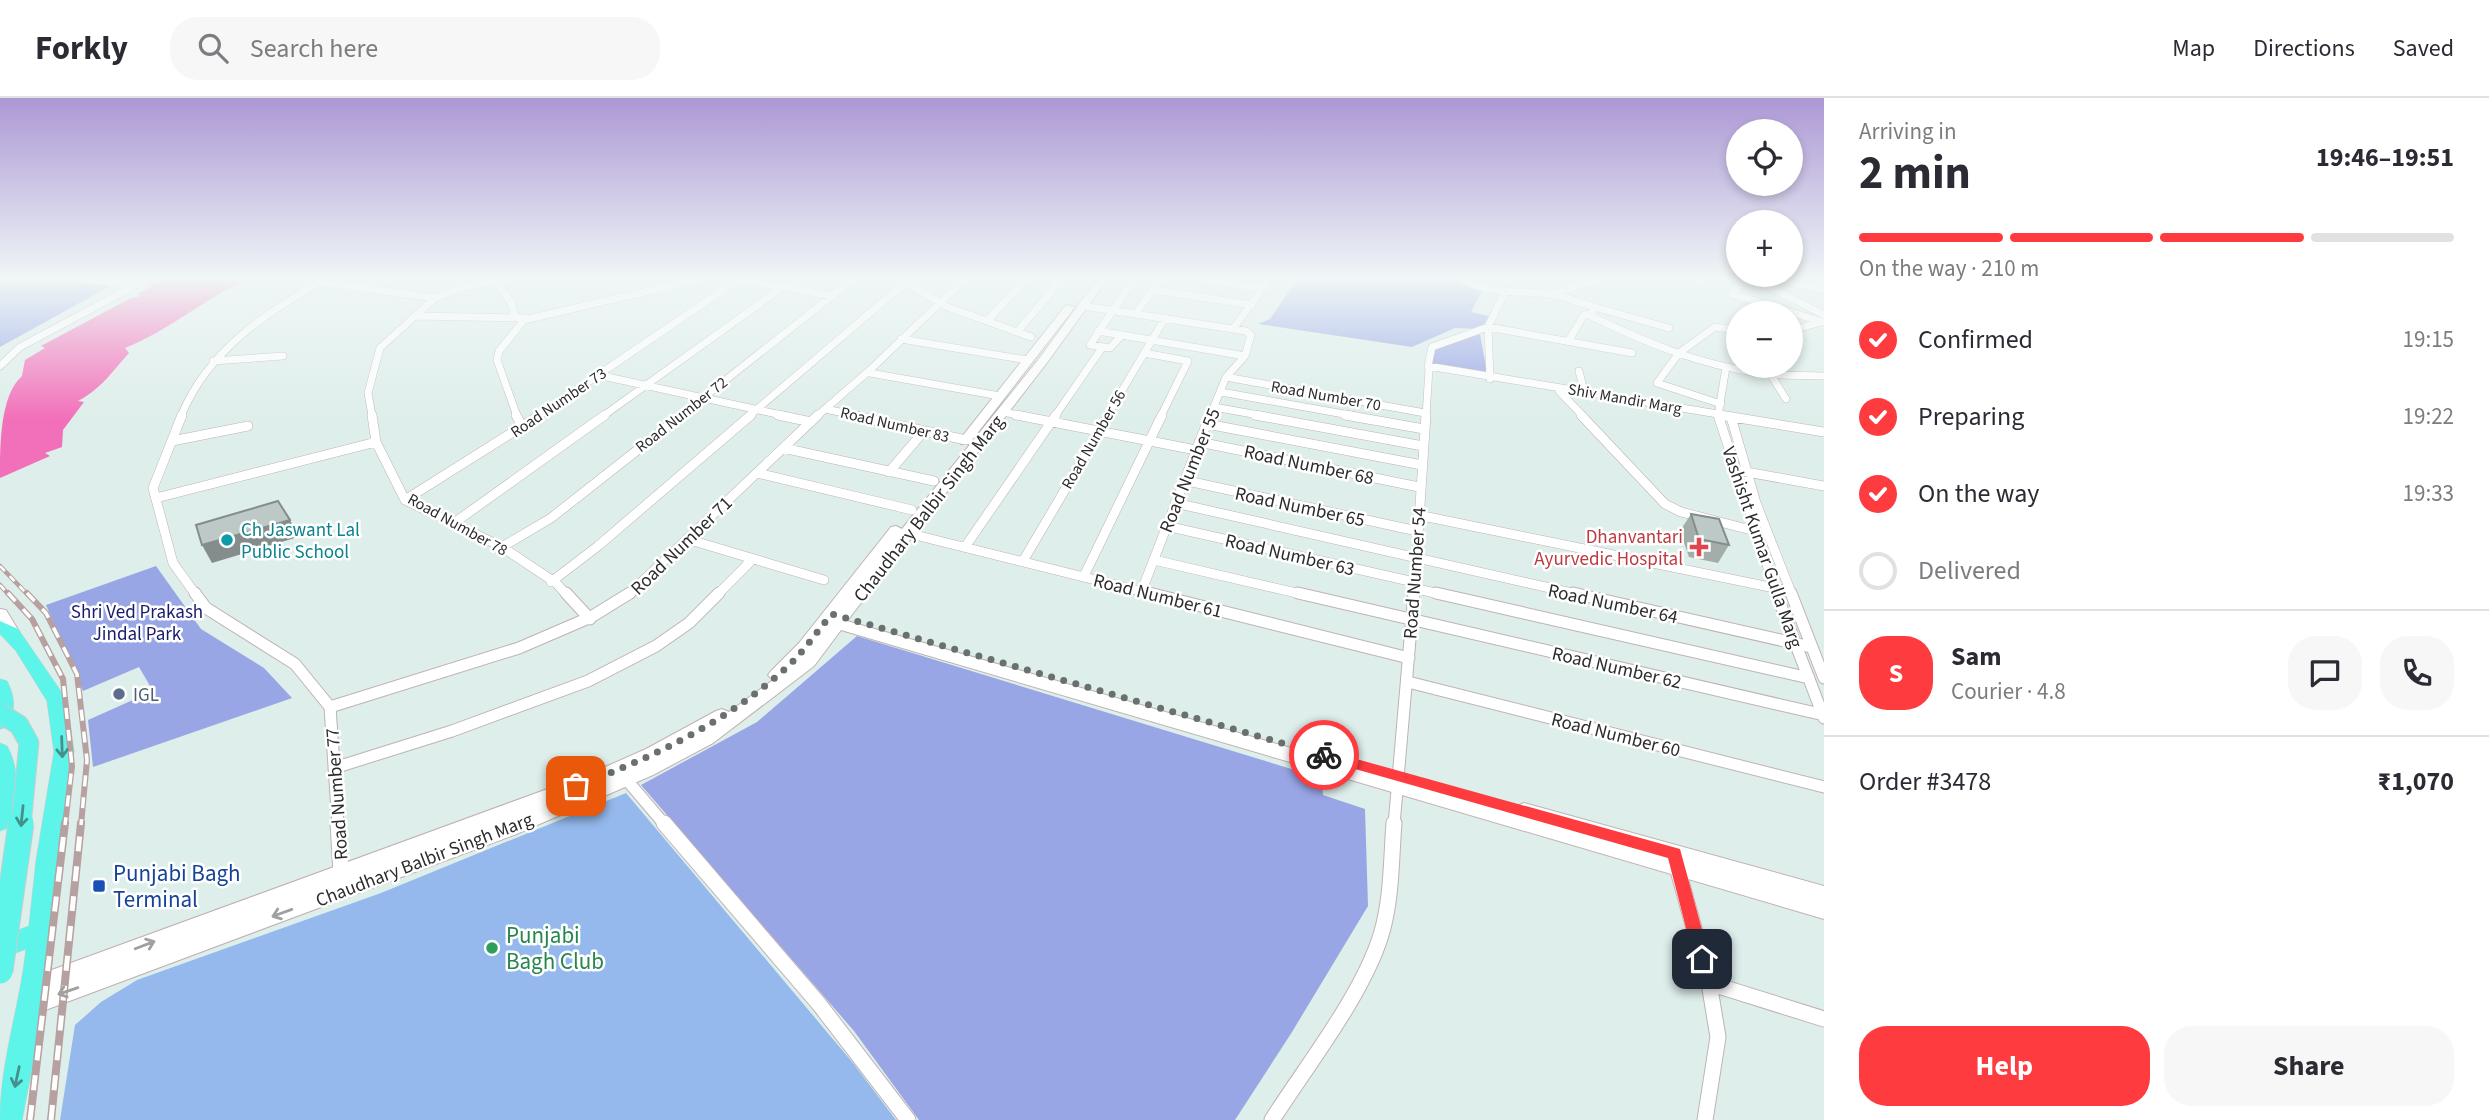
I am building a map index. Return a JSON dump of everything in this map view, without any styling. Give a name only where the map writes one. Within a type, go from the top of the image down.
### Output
[{"type":"main road","points":[[6,630],[24,648],[44,684],[57,700],[64,751],[39,933],[34,995],[8,1120]]},
{"type":"main road","points":[[0,686],[5,707],[0,722]]},
{"type":"main road","points":[[0,713],[19,725],[29,743],[17,866],[0,971]]},
{"type":"main road","points":[[0,751],[7,787],[0,822]]},
{"type":"main road","points":[[0,948],[39,933]]},
{"type":"street","points":[[0,366],[20,347],[61,325]]},
{"type":"street","name":"Road Number 77","points":[[254,325],[213,361],[189,397],[153,488],[173,564],[206,608],[295,664],[330,707],[341,873]]},
{"type":"street","name":"Road Number 78","points":[[405,325],[380,348],[368,393],[376,442],[405,500],[502,547],[556,583],[590,619]]},
{"type":"street","points":[[521,325],[499,351],[496,360],[510,403],[522,427]]},
{"type":"street","name":"Road Number 73","points":[[405,500],[522,427],[672,325]]},
{"type":"street","points":[[454,523],[730,325]]},
{"type":"street","name":"Road Number 72","points":[[502,547],[551,518],[700,397],[794,325]]},
{"type":"street","points":[[551,582],[598,546],[857,325]]},
{"type":"street","name":"Road Number 71","points":[[330,707],[503,652],[590,619],[625,598],[825,409],[870,373],[916,325]]},
{"type":"street","points":[[997,325],[1031,337]]},
{"type":"street","points":[[1017,332],[1023,325]]},
{"type":"street","name":"Chaudhary Balbir Singh Marg","points":[[863,583],[912,510],[966,440],[1001,404],[1027,360],[1056,325]]},
{"type":"street","name":"Chaudhary Balbir Singh Marg","points":[[34,995],[507,829],[626,779],[707,738],[808,663],[835,619],[907,533],[1001,404],[1067,325]]},
{"type":"street","points":[[1102,325],[1090,345],[1111,347],[1122,335]]},
{"type":"street","name":"Road Number 56","points":[[1023,561],[1161,325]]},
{"type":"street","points":[[1098,331],[1245,356],[1250,334],[1206,325]]},
{"type":"street","points":[[1233,329],[1236,325]]},
{"type":"street","points":[[1569,340],[1578,325]]},
{"type":"street","points":[[1610,325],[1679,353],[1726,367],[1719,413]]},
{"type":"street","points":[[1654,325],[1669,328]]},
{"type":"street","points":[[1488,327],[1490,377],[1559,391],[1719,413]]},
{"type":"street","points":[[1429,368],[1427,362],[1433,347],[1488,327],[1569,340],[1632,354]]},
{"type":"street","points":[[1719,413],[1657,384],[1679,353],[1715,327],[1726,328]]},
{"type":"street","points":[[901,339],[1027,360]]},
{"type":"street","points":[[965,547],[1102,348]]},
{"type":"street","points":[[1084,576],[1188,361],[1144,353]]},
{"type":"street","points":[[213,361],[283,356]]},
{"type":"street","name":"Road Number 55","points":[[1142,590],[1183,480],[1226,377],[1245,356]]},
{"type":"street","name":"Shiv Mandir Marg","points":[[1429,368],[1719,413],[1732,419],[1824,434]]},
{"type":"street","name":"Road Number 54","points":[[1272,1120],[1365,976],[1381,933],[1389,893],[1396,780],[1408,682],[1429,368]]},
{"type":"street","points":[[1579,371],[1584,391]]},
{"type":"street","name":"Road Number 68","points":[[870,373],[1001,404],[1050,420],[1419,487]]},
{"type":"street","points":[[597,375],[811,422]]},
{"type":"street","points":[[1803,376],[1824,376]]},
{"type":"street","name":"Road Number 70","points":[[1226,377],[1425,413]]},
{"type":"street","points":[[1773,378],[1786,399]]},
{"type":"street","points":[[1559,391],[1665,504],[1681,512],[1755,531]]},
{"type":"street","points":[[1221,392],[1424,429]]},
{"type":"street","points":[[1214,407],[1423,446]]},
{"type":"street","name":"Road Number 83","points":[[825,409],[966,440]]},
{"type":"street","name":"Vashisht Kumar Gulla Marg","points":[[1719,413],[1824,678]]},
{"type":"street","name":"Vashisht Kumar Gulla Marg","points":[[1732,419],[1755,531],[1774,588],[1824,716]]},
{"type":"street","points":[[1207,424],[1422,465]]},
{"type":"street","points":[[172,441],[248,426]]},
{"type":"street","points":[[889,472],[924,431]]},
{"type":"street","points":[[156,498],[376,442]]},
{"type":"street","points":[[783,448],[934,481]]},
{"type":"street","points":[[1741,471],[1824,486]]},
{"type":"street","points":[[757,473],[912,510]]},
{"type":"street","name":"Road Number 65","points":[[1183,480],[1417,531]]},
{"type":"street","name":"Road Number 64","points":[[1175,503],[1811,646]]},
{"type":"street","points":[[1418,515],[1788,591]]},
{"type":"street","name":"Road Number 63","points":[[1166,526],[1809,678]]},
{"type":"street","name":"Road Number 61","points":[[907,533],[1409,658]]},
{"type":"street","points":[[687,540],[824,580]]},
{"type":"street","points":[[334,768],[452,731],[588,681],[656,646],[689,623],[753,559]]},
{"type":"street","name":"Road Number 62","points":[[1154,559],[1824,716]]},
{"type":"street","points":[[0,614],[6,630]]},
{"type":"street","points":[[835,619],[1676,860],[1824,895]]},
{"type":"street","name":"Chaudhary Balbir Singh Marg","points":[[34,995],[341,873],[601,777],[653,754],[701,728],[753,694],[787,668],[835,619]]},
{"type":"street","name":"Road Number 60","points":[[1408,682],[1824,787]]},
{"type":"street","points":[[626,779],[819,1004],[908,1120]]},
{"type":"street","points":[[1676,860],[1824,910]]},
{"type":"street","points":[[1676,860],[1709,983],[1718,1037],[1708,1119]]},
{"type":"street","points":[[1709,983],[1824,1018]]},
{"type":"green space","points":[[0,325],[40,325],[0,347]]},
{"type":"green space","points":[[1263,325],[1484,325],[1481,329],[1455,328],[1412,347]]},
{"type":"green space","points":[[1480,334],[1487,372],[1432,363],[1436,347]]},
{"type":"green space","name":"Shri Ved Prakash Jindal Park","points":[[156,566],[201,629],[264,668],[292,698],[93,767],[88,720],[153,691],[139,667],[83,691],[46,605]]},
{"type":"green space","points":[[857,636],[1321,778],[1323,795],[1365,809],[1368,906],[1235,1120],[919,1120],[854,1031],[641,785],[757,722]]},
{"type":"shaded area","points":[[81,325],[169,325],[125,348],[129,353],[111,374],[78,401],[84,402],[63,430],[62,447],[45,453],[50,456],[0,478],[1,436],[9,395],[22,376],[25,360],[45,348],[41,346]]},
{"type":"shaded area","name":"Punjabi Bagh Club","points":[[626,793],[853,1063],[896,1120],[60,1120],[75,1025],[101,1002],[137,980],[381,893]]},
{"type":"building","points":[[278,501],[290,520],[202,545],[196,525]]},
{"type":"building","points":[[1691,514],[1719,519],[1729,545],[1699,539]]},
{"type":"railway","points":[[0,566],[28,595]]},
{"type":"railway","points":[[0,585],[9,595]]},
{"type":"railway","points":[[8,593],[32,619],[63,679],[72,766],[65,825]]},
{"type":"railway","points":[[27,593],[46,613],[77,674],[87,760],[81,825]]},
{"type":"railway","points":[[30,1120],[65,823]]},
{"type":"railway","points":[[51,1120],[81,823]]},
{"type":"way so far","points":[[576,786],[653,754],[701,728],[753,694],[787,668],[832,614],[1324,755]]},
{"type":"place","name":"Ch Jaswant Lal Public School","points":[[227,540]]},
{"type":"place","name":"Dhanvantari Ayurvedic Hospital","points":[[1699,547]]},
{"type":"place","name":"IGL","points":[[119,694]]},
{"type":"place","name":"Punjabi Bagh Terminal","points":[[99,886]]},
{"type":"place","name":"Punjabi Bagh Club","points":[[492,948]]},
{"type":"route","points":[[1324,755],[1674,853],[1702,959]]}]
